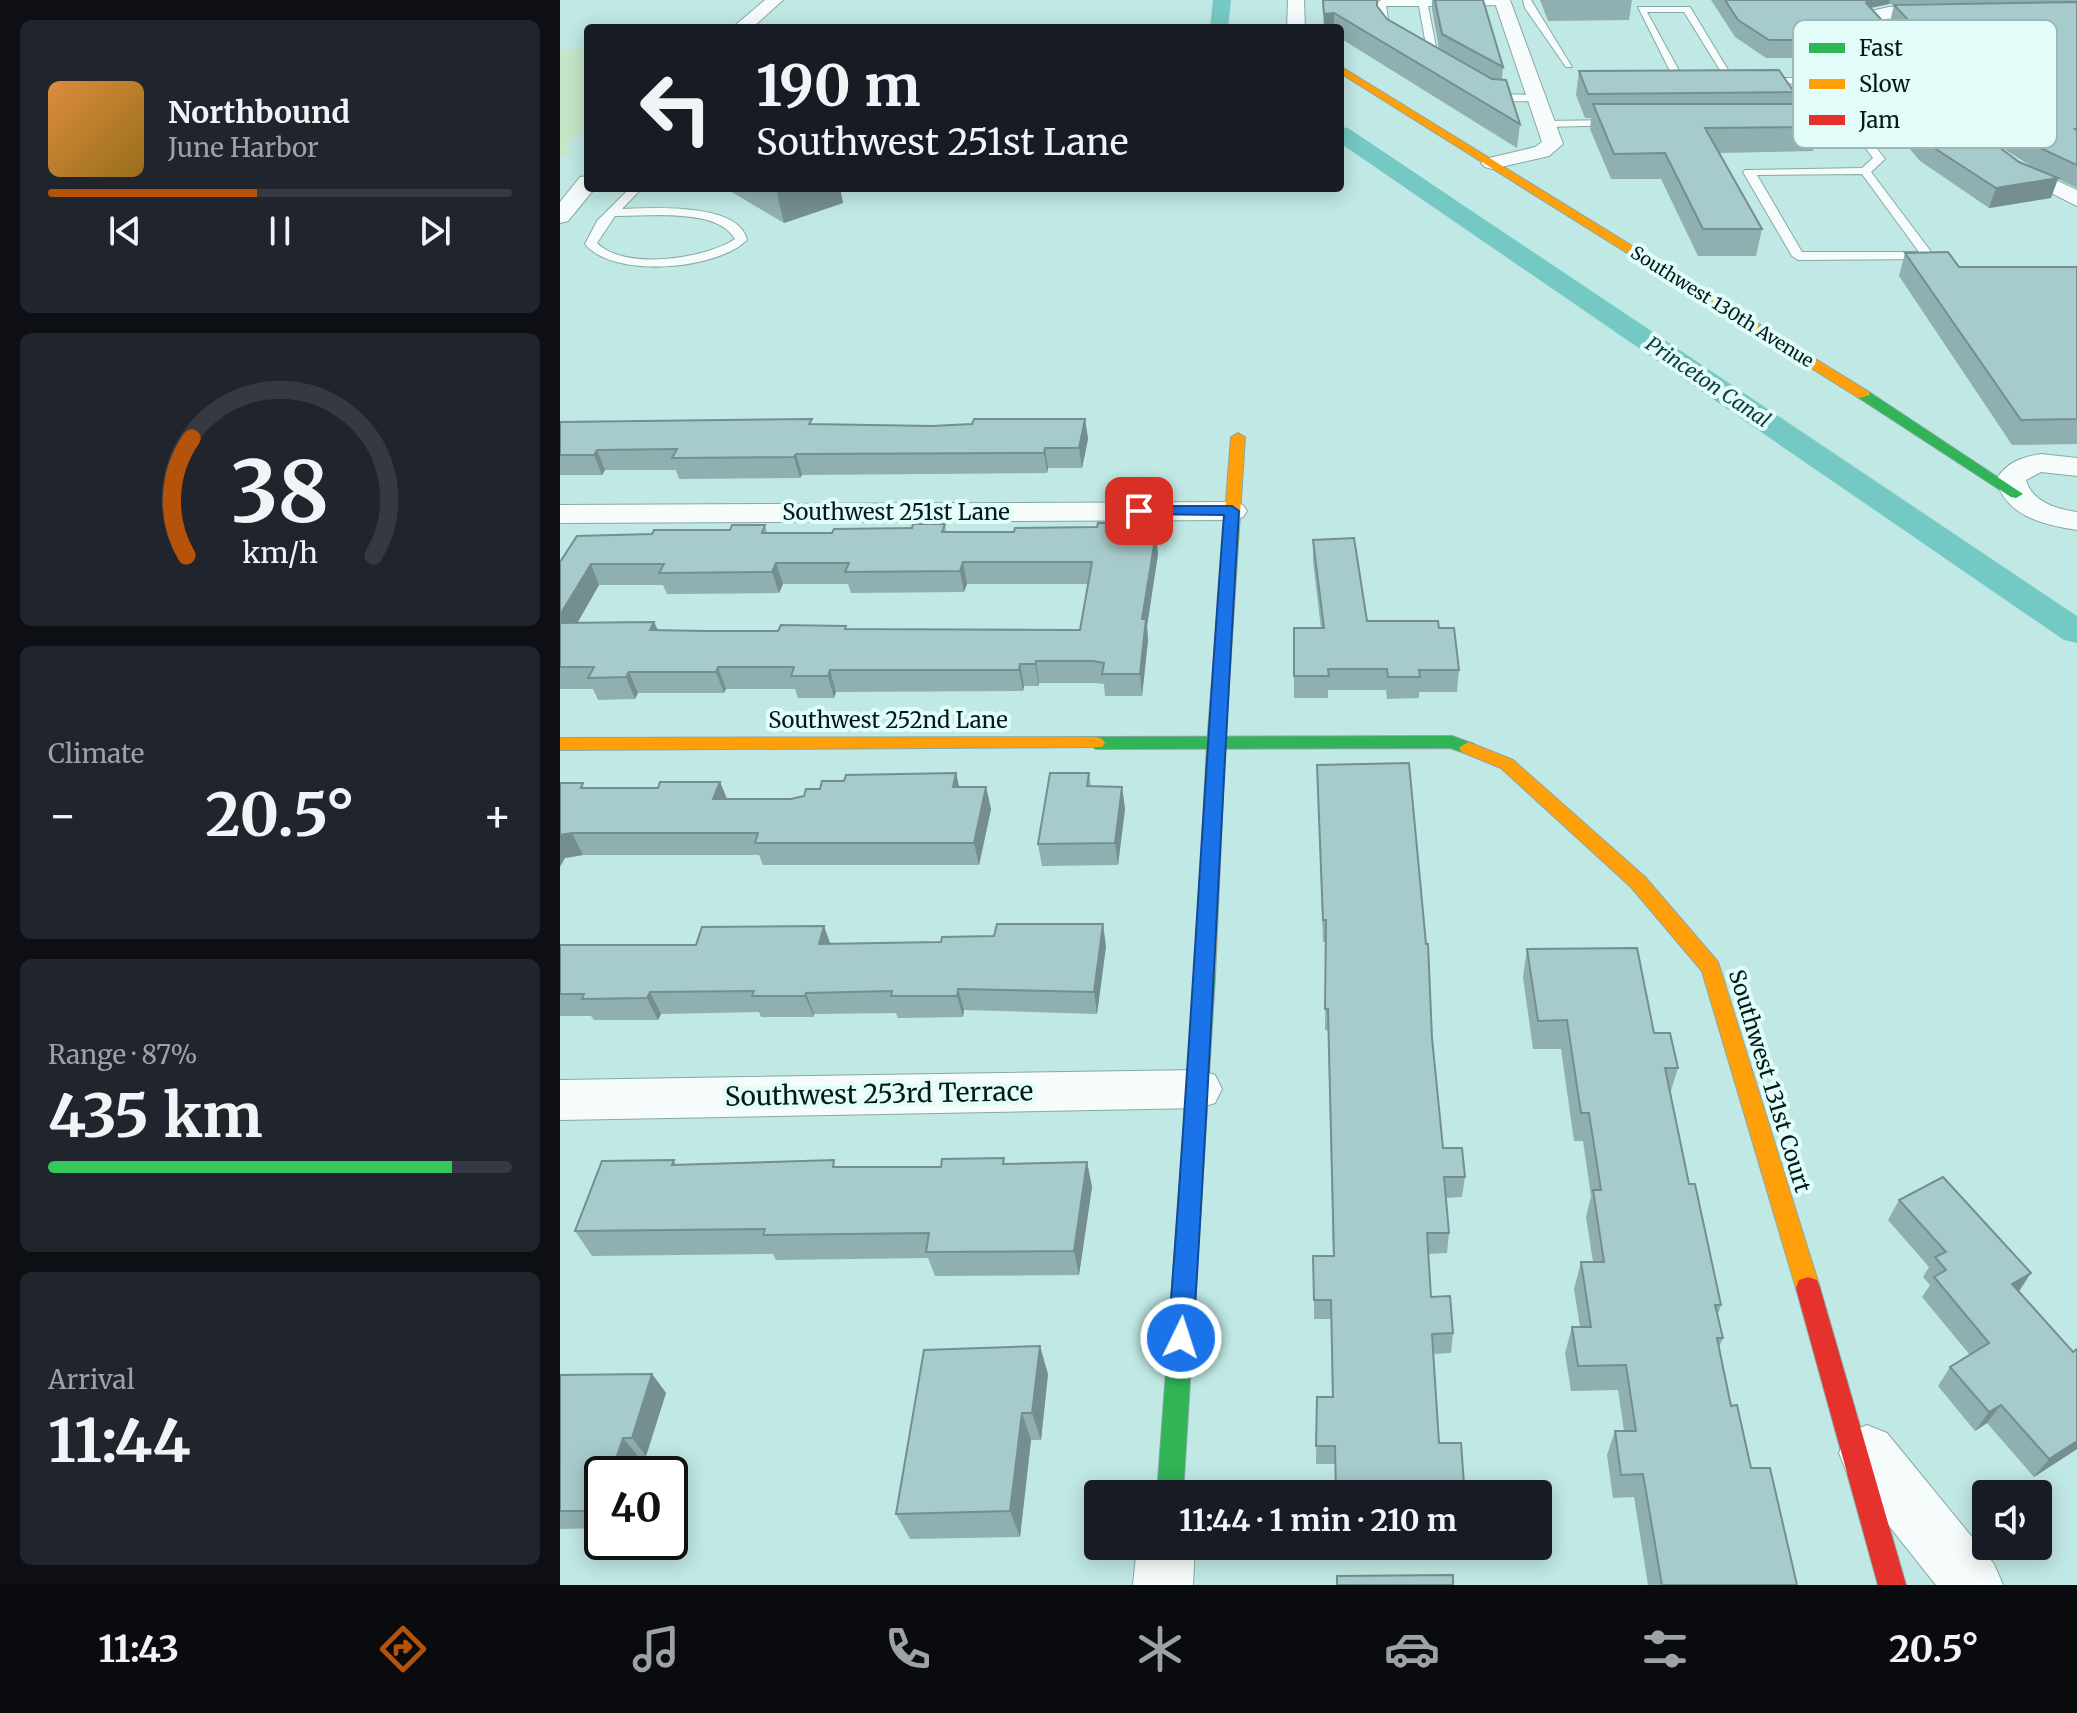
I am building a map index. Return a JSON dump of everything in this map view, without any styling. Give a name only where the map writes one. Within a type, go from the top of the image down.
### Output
[{"type":"street","points":[[732,24],[753,0]]},
{"type":"street","points":[[746,24],[775,0]]},
{"type":"street","points":[[1296,0],[1296,24]]},
{"type":"street","points":[[1492,163],[1550,148],[1552,138],[1502,2]]},
{"type":"street","points":[[1874,20],[1877,15],[1889,12],[1968,11]]},
{"type":"street","name":"Southwest 130th Avenue","points":[[1344,71],[1952,450],[2016,494]]},
{"type":"street","points":[[1989,148],[2022,174],[2077,199]]},
{"type":"street","points":[[560,216],[583,177]]},
{"type":"street","points":[[1171,1480],[1199,1089],[1216,745],[1238,437]]},
{"type":"street","name":"Southwest 130th Avenue","points":[[1952,450],[2031,464],[2059,463],[2077,467]]},
{"type":"street","points":[[2031,464],[2021,468],[2011,479],[2016,494],[2036,509],[2077,521]]},
{"type":"street","name":"Southwest 251st Lane","points":[[560,514],[1232,511]]},
{"type":"street","name":"Southwest 131st Court","points":[[1216,745],[1452,742],[1507,764],[1638,882],[1711,968],[1851,1432],[1892,1585]]},
{"type":"street","name":"Southwest 252nd Lane","points":[[560,744],[1216,745]]},
{"type":"street","name":"Southwest 253rd Terrace","points":[[564,1108],[1199,1089]]},
{"type":"street","points":[[1851,1432],[1973,1585]]},
{"type":"street","points":[[1163,1585],[1165,1560]]},
{"type":"lane","points":[[1527,0],[1569,65]]},
{"type":"lane","points":[[1402,43],[1391,36],[1384,25],[1381,3],[1502,2]]},
{"type":"lane","points":[[1423,3],[1434,62]]},
{"type":"lane","points":[[1732,81],[1687,9],[1641,9],[1680,81],[1732,81],[1793,80]]},
{"type":"lane","points":[[1423,56],[1447,69]]},
{"type":"lane","points":[[1471,83],[1496,97],[1537,98]]},
{"type":"lane","points":[[1546,124],[1636,123]]},
{"type":"lane","points":[[1772,123],[1793,123]]},
{"type":"lane","points":[[1865,171],[1928,256],[1798,256],[1749,172],[1865,171],[1879,159],[1871,148]]},
{"type":"lane","points":[[611,213],[708,216],[733,227],[741,240],[727,250],[701,259],[608,258],[596,252],[591,244],[596,229],[611,213],[632,192]]},
{"type":"green space","points":[[560,49],[584,49],[584,128],[565,148],[574,151],[560,157]]},
{"type":"building","points":[[1323,0],[1377,0],[1377,6],[1387,19],[1492,79],[1506,80],[1520,124],[1334,13],[1324,14]]},
{"type":"building","points":[[1435,0],[1483,0],[1503,67],[1442,34]]},
{"type":"building","points":[[1725,0],[1868,0],[1866,3],[1882,20],[1793,20],[1793,40],[1769,40],[1738,20]]},
{"type":"building","points":[[2077,2],[2077,165],[2040,148],[2057,148],[2057,20],[1908,20],[1894,5]]},
{"type":"building","points":[[1779,70],[1793,92],[1588,94],[1579,71]]},
{"type":"building","points":[[1593,104],[1793,104],[1793,127],[1705,128],[1762,229],[1703,229],[1665,153],[1614,154]]},
{"type":"building","points":[[1934,148],[2000,148],[2019,162],[2058,178],[1996,188]]},
{"type":"building","points":[[1948,252],[1959,267],[2077,267],[2077,419],[2021,420],[1905,253]]},
{"type":"building","points":[[812,419],[809,424],[932,426],[972,424],[974,419],[1085,419],[1079,448],[1045,448],[1044,453],[672,458],[677,449],[597,450],[594,455],[560,455],[560,422]]},
{"type":"building","points":[[1098,523],[1129,523],[1128,531],[1156,533],[1142,619],[1146,619],[1140,674],[1102,674],[1104,663],[1093,661],[1036,661],[1035,664],[1020,664],[1019,670],[830,670],[828,676],[791,676],[794,667],[718,667],[716,672],[629,672],[626,677],[588,678],[594,667],[560,667],[560,623],[654,622],[650,630],[704,631],[778,631],[781,625],[846,626],[845,629],[1080,630],[1092,562],[963,562],[960,571],[845,572],[849,563],[776,563],[772,572],[659,573],[664,564],[591,564],[560,615],[560,562],[577,536],[652,534],[654,530],[730,530],[732,525],[765,525],[762,533],[832,533],[834,529],[912,528],[913,524],[945,524],[942,532],[1014,532],[1015,528],[1097,527]]},
{"type":"building","points":[[1354,538],[1367,621],[1438,621],[1439,628],[1454,628],[1459,670],[1419,670],[1420,677],[1388,677],[1387,669],[1328,669],[1329,676],[1294,676],[1294,628],[1324,628],[1313,540]]},
{"type":"building","points":[[1409,763],[1428,944],[1432,1038],[1443,1148],[1462,1148],[1465,1177],[1444,1177],[1449,1233],[1427,1233],[1431,1297],[1450,1296],[1453,1333],[1432,1334],[1439,1443],[1461,1443],[1464,1480],[1336,1480],[1335,1446],[1316,1446],[1317,1397],[1333,1397],[1331,1300],[1314,1300],[1313,1256],[1334,1256],[1328,1009],[1325,1009],[1326,920],[1323,920],[1317,765]]},
{"type":"building","points":[[956,773],[953,787],[986,787],[974,843],[755,843],[758,833],[560,835],[560,783],[583,783],[581,788],[658,788],[660,782],[720,782],[713,799],[791,799],[804,796],[806,789],[820,789],[822,781],[844,781],[846,775]]},
{"type":"building","points":[[1050,773],[1089,773],[1087,786],[1122,787],[1115,843],[1038,844]]},
{"type":"building","points":[[997,924],[1103,924],[1094,992],[958,989],[957,996],[891,996],[892,991],[752,996],[754,991],[650,992],[647,998],[582,999],[584,994],[560,994],[560,945],[696,945],[702,927],[824,926],[819,944],[941,942],[942,937],[994,936]]},
{"type":"building","points":[[1637,948],[1654,1033],[1670,1033],[1678,1068],[1665,1068],[1689,1184],[1695,1184],[1721,1305],[1715,1305],[1723,1338],[1717,1338],[1731,1406],[1737,1405],[1751,1468],[1770,1468],[1797,1585],[1662,1585],[1643,1474],[1621,1475],[1615,1431],[1636,1431],[1626,1365],[1578,1366],[1572,1327],[1591,1327],[1581,1262],[1604,1262],[1593,1190],[1601,1190],[1589,1113],[1581,1113],[1567,1020],[1538,1021],[1527,949]]},
{"type":"building","points":[[1004,1158],[1003,1164],[1087,1162],[1074,1251],[926,1252],[929,1233],[763,1235],[765,1229],[575,1231],[602,1161],[674,1160],[672,1165],[834,1160],[833,1167],[941,1167],[942,1159]]},
{"type":"building","points":[[1943,1177],[2031,1273],[2012,1284],[2073,1352],[2077,1349],[2077,1441],[2049,1459],[2001,1405],[1989,1412],[1950,1367],[1989,1343],[1934,1277],[1946,1270],[1935,1257],[1946,1252],[1899,1200]]},
{"type":"building","points":[[1040,1346],[1032,1413],[1022,1413],[1010,1511],[896,1514],[924,1350]]},
{"type":"building","points":[[652,1374],[632,1438],[623,1438],[617,1456],[584,1456],[584,1511],[560,1511],[560,1375]]},
{"type":"building","points":[[1453,1575],[1453,1585],[1337,1585],[1337,1576]]},
{"type":"waterway","name":"Princeton Canal","points":[[1219,24],[1222,0]]},
{"type":"waterway","name":"Princeton Canal","points":[[1344,136],[2077,632]]},
{"type":"traffic: fast","points":[[1864,395],[2016,494]]},
{"type":"traffic: fast","points":[[1096,743],[1452,742],[1468,748]]},
{"type":"traffic: fast","points":[[1171,1480],[1205,977]]},
{"type":"traffic: slow","points":[[1344,71],[1864,395]]},
{"type":"traffic: slow","points":[[1205,977],[1216,745],[1238,437]]},
{"type":"traffic: slow","points":[[560,744],[1096,743]]},
{"type":"traffic: slow","points":[[1468,748],[1507,764],[1638,882],[1711,968],[1808,1288]]},
{"type":"traffic: jam","points":[[1808,1288],[1892,1585]]},
{"type":"route","points":[[1139,511],[1232,511],[1216,745],[1199,1089],[1181,1338]]}]
